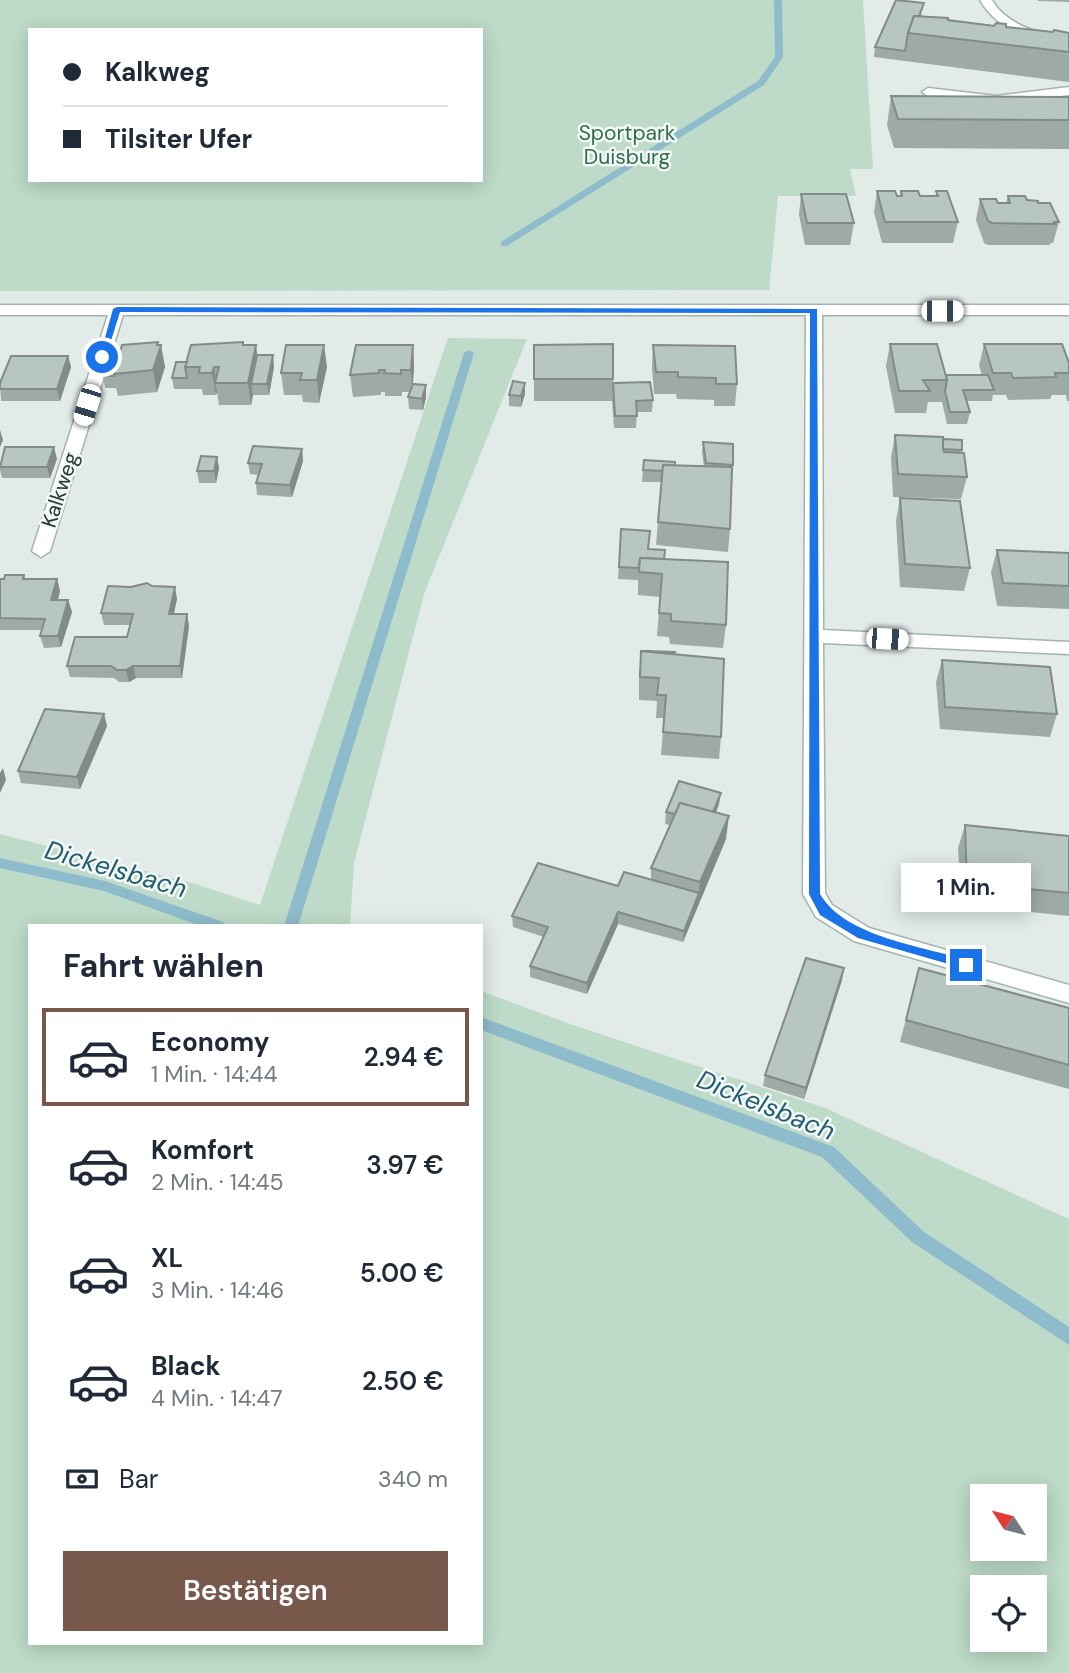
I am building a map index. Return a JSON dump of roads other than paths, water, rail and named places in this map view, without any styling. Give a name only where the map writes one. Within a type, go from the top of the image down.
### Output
[{"type":"street","points":[[986,0],[1003,20],[1020,29],[1069,43]]},
{"type":"street","points":[[928,92],[996,100],[1069,91]]},
{"type":"street","name":"Kalkweg","points":[[41,551],[117,309]]},
{"type":"street","points":[[0,310],[1069,310]]},
{"type":"street","points":[[814,311],[814,894],[824,911],[862,935],[1069,994]]},
{"type":"street","points":[[813,636],[1069,648]]},
{"type":"waterway","points":[[504,244],[761,83],[779,57],[778,0]]},
{"type":"waterway","points":[[292,924],[469,353]]},
{"type":"waterway","name":"Dickelsbach","points":[[0,863],[105,886],[212,924]]},
{"type":"waterway","name":"Dickelsbach","points":[[483,1024],[828,1152],[918,1237],[1069,1337]]},
{"type":"park label","name":"Sportpark Duisburg","points":[[627,145]]}]
